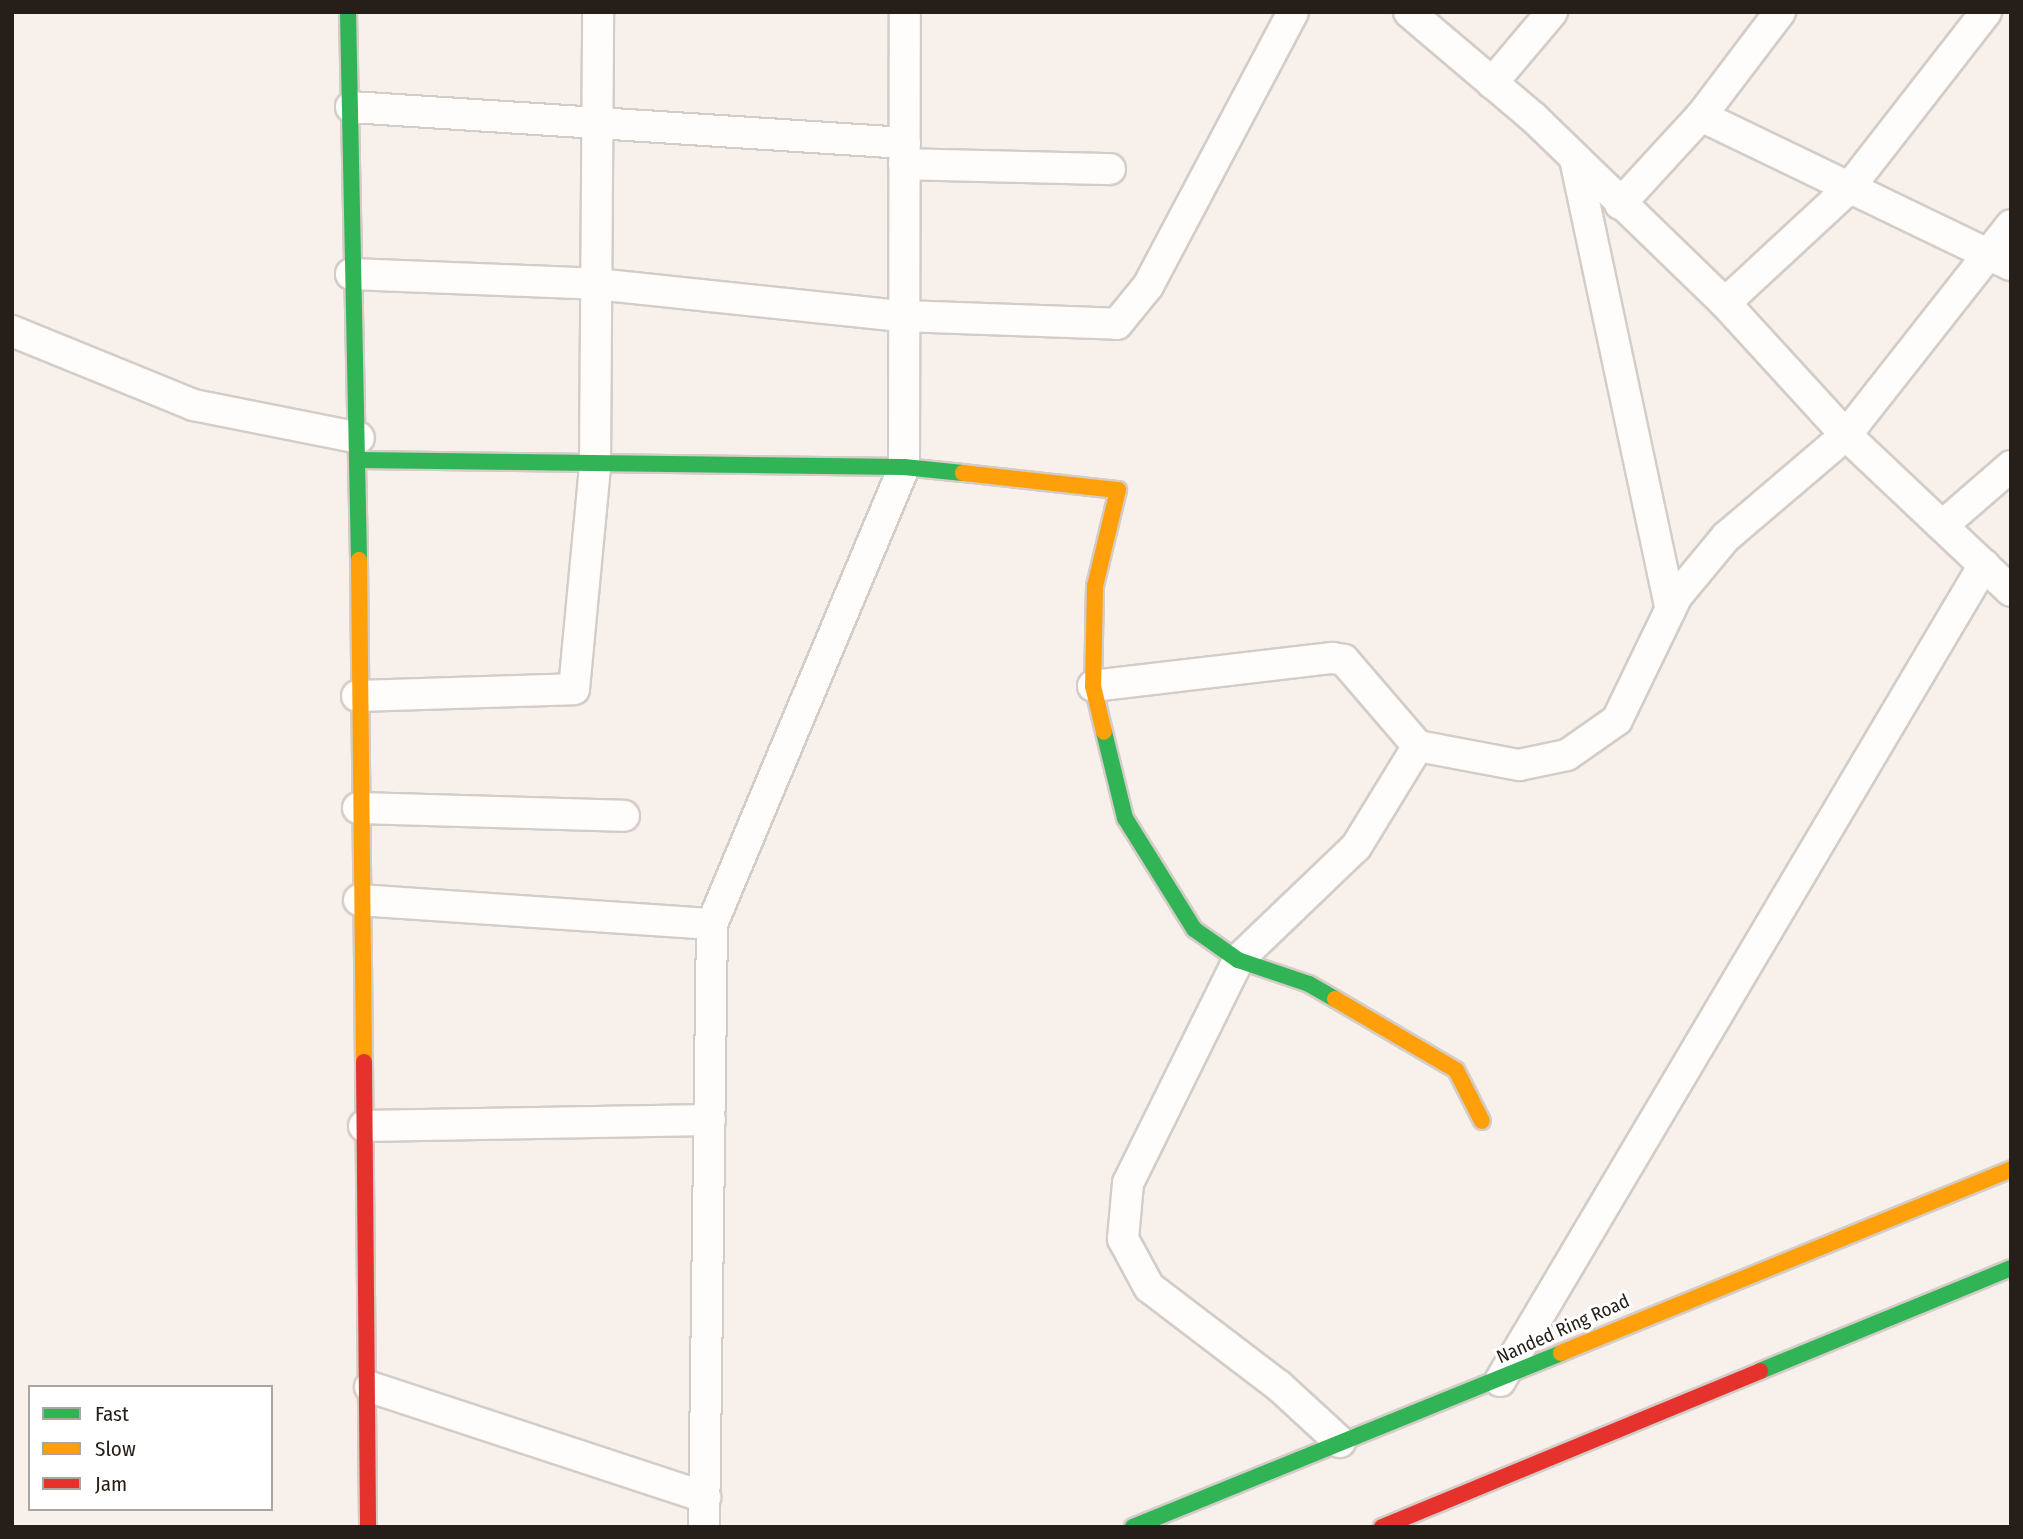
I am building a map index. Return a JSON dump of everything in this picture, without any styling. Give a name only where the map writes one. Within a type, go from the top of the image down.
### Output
[{"type":"main road","points":[[348,12],[351,274],[359,449],[357,696],[370,1387],[368,1527]]},
{"type":"main road","points":[[359,449],[595,465],[904,467],[1118,490],[1095,586],[1093,686],[1125,818],[1195,929],[1238,960],[1309,984],[1456,1070],[1482,1121]]},
{"type":"main road","name":"Nanded Ring Road","points":[[1133,1527],[1340,1442],[1500,1381],[1635,1320],[2011,1169]]},
{"type":"main road","points":[[1382,1527],[2011,1268]]},
{"type":"street","points":[[357,696],[574,689],[595,465],[598,12]]},
{"type":"street","points":[[704,1527],[712,924],[904,467],[905,12]]},
{"type":"street","points":[[351,274],[596,284],[904,316],[1117,324],[1148,286],[1293,12]]},
{"type":"street","points":[[1409,12],[1575,159],[1724,303],[1846,435],[2011,591]]},
{"type":"street","points":[[1492,83],[1552,12]]},
{"type":"street","points":[[1620,204],[1701,116],[1780,12]]},
{"type":"street","points":[[1724,303],[1849,188],[1986,12]]},
{"type":"street","points":[[351,107],[597,123],[904,154],[1110,169]]},
{"type":"street","points":[[1701,116],[1999,260]]},
{"type":"street","points":[[1575,159],[1671,609]]},
{"type":"street","points":[[1093,686],[1332,657],[1344,660],[1419,746],[1519,765],[1567,755],[1617,720],[1671,609],[1726,537],[1846,435],[1999,260],[2011,225]]},
{"type":"street","points":[[12,331],[193,405],[359,449]]},
{"type":"street","points":[[1943,524],[2011,466]]},
{"type":"street","points":[[1500,1381],[1984,565]]},
{"type":"street","points":[[1340,1442],[1279,1386],[1149,1286],[1123,1239],[1128,1183],[1238,960],[1356,847],[1419,746]]},
{"type":"street","points":[[358,808],[624,816]]},
{"type":"street","points":[[359,900],[712,924]]},
{"type":"street","points":[[364,1126],[710,1120]]},
{"type":"street","points":[[370,1387],[705,1497]]},
{"type":"traffic: fast","points":[[348,12],[359,560]]},
{"type":"traffic: fast","points":[[360,460],[904,467],[963,473]]},
{"type":"traffic: fast","points":[[1104,732],[1125,818],[1194,929],[1238,960],[1309,984],[1335,999]]},
{"type":"traffic: fast","points":[[1760,1371],[2011,1268]]},
{"type":"traffic: fast","points":[[1133,1527],[1561,1353]]},
{"type":"traffic: slow","points":[[963,473],[1118,490],[1095,586],[1093,686],[1104,732]]},
{"type":"traffic: slow","points":[[359,560],[364,1062]]},
{"type":"traffic: slow","points":[[1335,999],[1456,1070],[1482,1121]]},
{"type":"traffic: slow","points":[[1561,1353],[2011,1169]]},
{"type":"traffic: jam","points":[[364,1062],[368,1527]]},
{"type":"traffic: jam","points":[[1382,1527],[1760,1371]]}]
